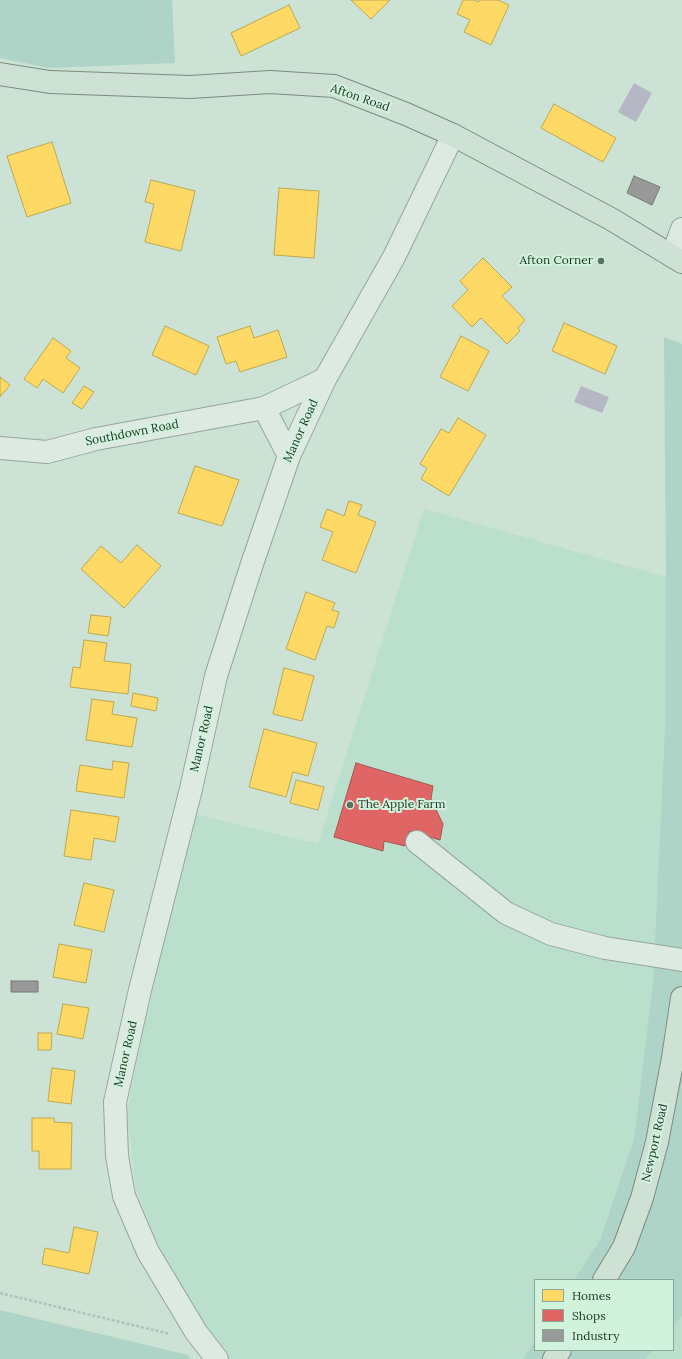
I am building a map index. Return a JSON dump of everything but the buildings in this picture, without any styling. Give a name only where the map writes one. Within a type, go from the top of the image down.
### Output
[{"type":"main road","name":"Afton Road","points":[[0,74],[58,82],[190,87],[270,82],[334,86],[406,114],[453,135],[611,219],[677,259]]},
{"type":"main road","name":"Newport Road","points":[[605,1279],[624,1247],[642,1198],[657,1142],[673,1058],[682,998]]},
{"type":"street","name":"Manor Road","points":[[217,1359],[196,1332],[148,1252],[124,1196],[117,1156],[115,1102],[140,990],[191,789],[216,676],[289,456],[325,379],[394,257],[453,135]]},
{"type":"street","points":[[677,259],[682,229]]},
{"type":"street","name":"Southdown Road","points":[[0,448],[47,452],[96,439],[264,408],[325,379]]},
{"type":"street","points":[[264,408],[289,456]]},
{"type":"street","points":[[417,842],[506,913],[551,934],[605,948],[682,960]]},
{"type":"path","points":[[0,1293],[174,1335],[196,1332]]},
{"type":"green space","name":"The Apple Farm","points":[[424,509],[666,577],[665,727],[653,982],[634,1139],[600,1240],[575,1279],[534,1279],[534,1342],[523,1359],[226,1359],[210,1338],[159,1248],[136,1189],[127,1113],[135,1068],[168,922],[195,814],[318,844]]},
{"type":"green space","points":[[682,1316],[682,1359],[645,1359],[653,1351],[674,1351],[674,1326]]},
{"type":"shaded area","points":[[0,0],[172,0],[175,63],[48,68],[0,58]]},
{"type":"shaded area","points":[[634,83],[652,93],[636,122],[618,112]]},
{"type":"shaded area","points":[[664,337],[682,344],[682,1316],[674,1326],[674,1279],[575,1279],[600,1240],[634,1139],[653,982],[665,727],[666,577]]},
{"type":"shaded area","points":[[581,386],[609,397],[602,413],[574,402]]},
{"type":"shaded area","points":[[0,1310],[188,1355],[191,1359],[0,1359]]},
{"type":"shaded area","points":[[534,1342],[534,1351],[653,1351],[645,1359],[523,1359]]},
{"type":"place","name":"Afton Corner","points":[[601,261]]},
{"type":"place","name":"The Apple Farm","points":[[350,805]]}]
